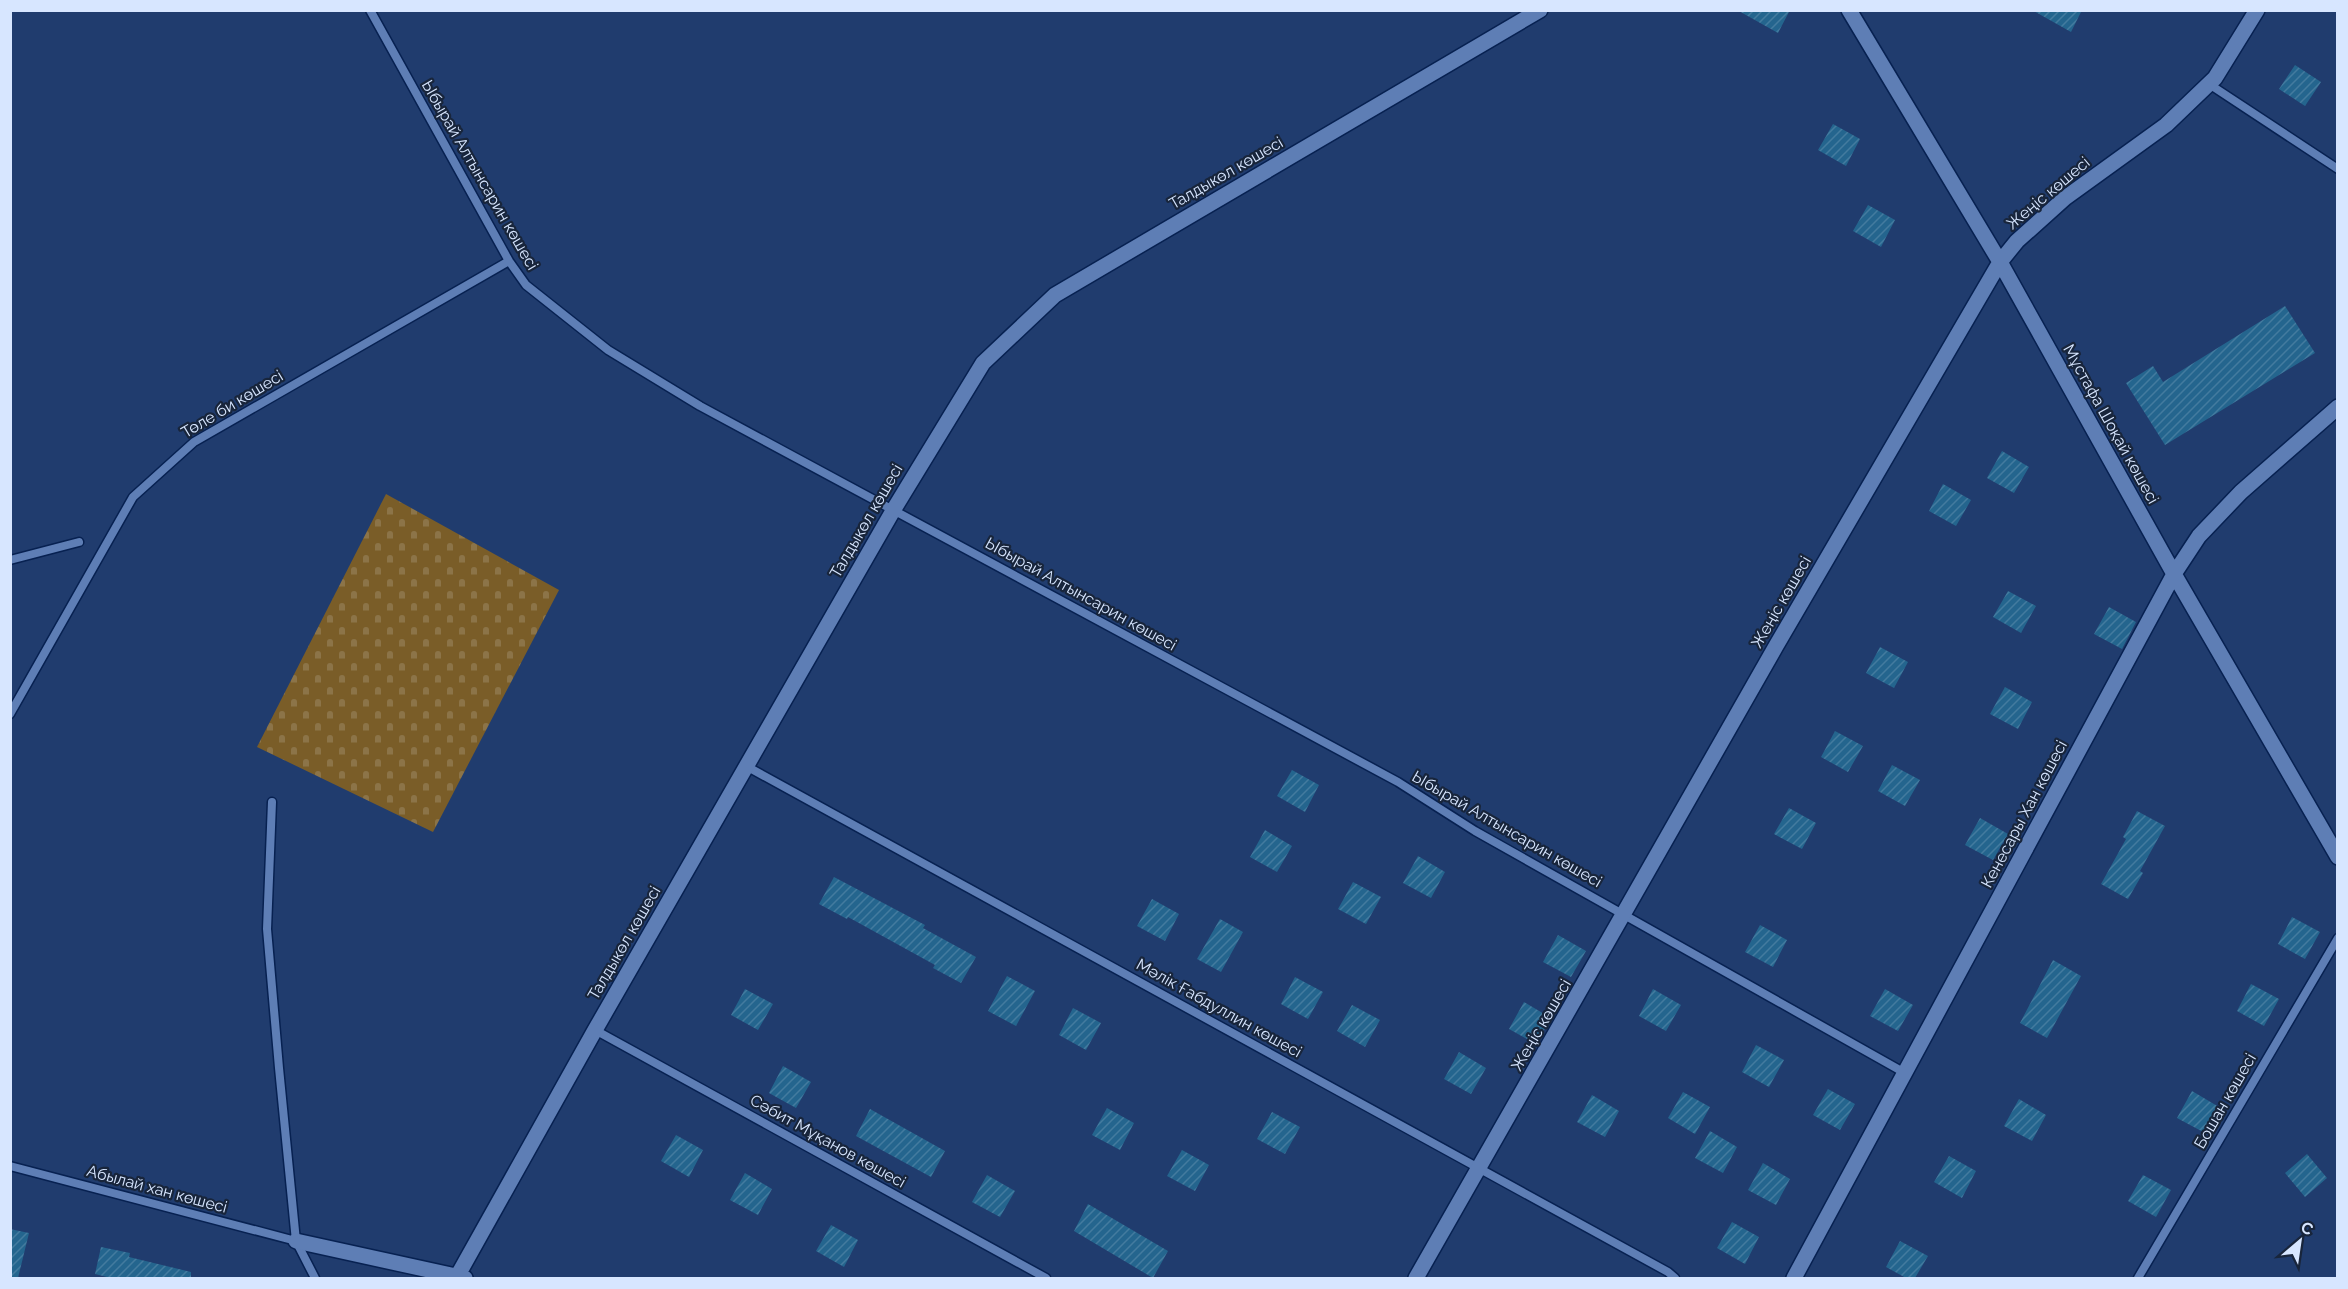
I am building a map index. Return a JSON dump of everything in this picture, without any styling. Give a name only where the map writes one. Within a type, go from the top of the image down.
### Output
[{"type":"street","name":"Талдыкөл көшесі","points":[[461,1277],[595,1030],[894,508],[983,363],[1055,295],[1540,10]]},
{"type":"street","name":"Мұстафа Шоқай көшесі","points":[[1849,10],[2000,262],[2174,574],[2337,857]]},
{"type":"street","name":"Жеңіс көшесі","points":[[1416,1278],[1782,636],[2000,262],[2017,241],[2065,198],[2166,125],[2209,84],[2257,10]]},
{"type":"street","name":"Кенесары Хан көшесі","points":[[1794,1278],[2174,574],[2199,536],[2241,492],[2337,407]]},
{"type":"street","points":[[296,1241],[461,1277]]},
{"type":"lane","name":"Ыбырай Алтынсарин көшесі","points":[[370,10],[509,261],[526,285],[608,350],[700,406],[894,508],[1398,783],[1475,831],[1905,1073]]},
{"type":"lane","points":[[2209,84],[2337,169]]},
{"type":"lane","name":"Төле би көшесі","points":[[10,714],[133,497],[194,442],[509,261]]},
{"type":"lane","points":[[10,560],[79,542]]},
{"type":"lane","name":"Мәлік Ғабдуллин көшесі","points":[[747,766],[1676,1278]]},
{"type":"lane","points":[[272,802],[267,929],[296,1241],[315,1278]]},
{"type":"lane","name":"Бошан көшесі","points":[[2138,1278],[2337,938]]},
{"type":"lane","name":"Сәбит Мұқанов көшесі","points":[[595,1030],[1046,1278]]},
{"type":"lane","name":"Абылай хан көшесі","points":[[10,1166],[296,1241]]},
{"type":"green space","points":[[386,494],[559,590],[433,832],[257,747]]},
{"type":"building","points":[[1737,10],[1790,10],[1778,33]]},
{"type":"building","points":[[2032,10],[2082,10],[2071,32]]},
{"type":"building","points":[[2295,65],[2321,82],[2305,106],[2279,89]]},
{"type":"building","points":[[1833,124],[1860,139],[1846,166],[1818,150]]},
{"type":"building","points":[[1868,205],[1895,220],[1881,247],[1853,231]]},
{"type":"building","points":[[2285,306],[2315,353],[2165,445],[2126,383],[2153,366],[2163,382]]},
{"type":"building","points":[[2002,451],[2029,467],[2014,493],[1987,478]]},
{"type":"building","points":[[1943,484],[1971,500],[1956,526],[1929,511]]},
{"type":"building","points":[[2008,591],[2036,606],[2021,633],[1993,617]]},
{"type":"building","points":[[2109,607],[2136,622],[2122,649],[2094,634]]},
{"type":"building","points":[[1880,647],[1908,662],[1894,688],[1866,673]]},
{"type":"building","points":[[2005,687],[2032,702],[2018,729],[1990,714]]},
{"type":"building","points":[[1835,731],[1863,746],[1848,772],[1821,757]]},
{"type":"building","points":[[1892,765],[1920,780],[1905,806],[1878,791]]},
{"type":"building","points":[[1292,770],[1319,785],[1305,812],[1277,796]]},
{"type":"building","points":[[1789,808],[1816,823],[1802,849],[1774,834]]},
{"type":"building","points":[[2137,811],[2165,826],[2140,871],[2143,873],[2128,899],[2101,884],[2126,839],[2123,837]]},
{"type":"building","points":[[1980,818],[2008,834],[1993,860],[1965,845]]},
{"type":"building","points":[[1265,830],[1292,846],[1277,872],[1250,857]]},
{"type":"building","points":[[1418,856],[1445,872],[1431,898],[1403,883]]},
{"type":"building","points":[[834,877],[925,925],[923,928],[976,957],[961,983],[933,968],[935,965],[848,917],[847,919],[819,904]]},
{"type":"building","points":[[1353,882],[1381,897],[1366,924],[1338,909]]},
{"type":"building","points":[[1152,899],[1179,914],[1165,941],[1137,926]]},
{"type":"building","points":[[2292,917],[2320,932],[2305,959],[2278,944]]},
{"type":"building","points":[[1220,919],[1243,932],[1221,972],[1197,959]]},
{"type":"building","points":[[1760,925],[1787,940],[1773,967],[1745,952]]},
{"type":"building","points":[[1558,935],[1586,951],[1571,977],[1543,962]]},
{"type":"building","points":[[2053,960],[2081,976],[2047,1038],[2020,1023]]},
{"type":"building","points":[[1007,976],[1035,991],[1016,1026],[988,1011]]},
{"type":"building","points":[[1295,977],[1323,992],[1308,1019],[1281,1004]]},
{"type":"building","points":[[2251,984],[2279,999],[2264,1026],[2237,1011]]},
{"type":"building","points":[[745,989],[773,1004],[758,1030],[731,1015]]},
{"type":"building","points":[[1653,989],[1681,1005],[1666,1031],[1639,1016]]},
{"type":"building","points":[[1885,989],[1913,1005],[1898,1031],[1870,1016]]},
{"type":"building","points":[[1524,1002],[1551,1018],[1536,1044],[1509,1029]]},
{"type":"building","points":[[1352,1005],[1380,1020],[1365,1047],[1337,1031]]},
{"type":"building","points":[[1073,1008],[1101,1023],[1086,1050],[1059,1035]]},
{"type":"building","points":[[1756,1045],[1784,1060],[1769,1087],[1742,1072]]},
{"type":"building","points":[[1459,1052],[1486,1068],[1471,1094],[1444,1079]]},
{"type":"building","points":[[783,1066],[811,1082],[796,1108],[769,1093]]},
{"type":"building","points":[[1828,1089],[1855,1104],[1840,1130],[1813,1115]]},
{"type":"building","points":[[2192,1091],[2219,1107],[2205,1133],[2177,1118]]},
{"type":"building","points":[[1683,1092],[1710,1107],[1695,1134],[1668,1118]]},
{"type":"building","points":[[1592,1095],[1619,1111],[1605,1137],[1577,1122]]},
{"type":"building","points":[[2019,1099],[2046,1115],[2032,1141],[2004,1126]]},
{"type":"building","points":[[1107,1108],[1134,1123],[1120,1150],[1092,1135]]},
{"type":"building","points":[[870,1109],[945,1151],[931,1177],[856,1136]]},
{"type":"building","points":[[1272,1112],[1300,1127],[1285,1154],[1257,1139]]},
{"type":"building","points":[[1710,1131],[1737,1147],[1723,1173],[1695,1158]]},
{"type":"building","points":[[676,1135],[703,1150],[689,1177],[661,1161]]},
{"type":"building","points":[[1182,1150],[1209,1165],[1195,1191],[1167,1176]]},
{"type":"building","points":[[2307,1154],[2327,1178],[2305,1197],[2285,1173]]},
{"type":"building","points":[[1949,1156],[1976,1171],[1962,1198],[1934,1182]]},
{"type":"building","points":[[1763,1163],[1790,1179],[1776,1205],[1748,1190]]},
{"type":"building","points":[[745,1173],[772,1189],[758,1215],[730,1200]]},
{"type":"building","points":[[987,1175],[1015,1191],[1000,1217],[972,1202]]},
{"type":"building","points":[[2143,1175],[2171,1190],[2156,1217],[2128,1201]]},
{"type":"building","points":[[1088,1204],[1168,1251],[1153,1278],[1074,1231]]},
{"type":"building","points":[[1732,1222],[1759,1237],[1745,1264],[1717,1248]]},
{"type":"building","points":[[831,1225],[858,1240],[844,1267],[816,1251]]},
{"type":"building","points":[[10,1229],[29,1233],[18,1278],[10,1278]]},
{"type":"building","points":[[1900,1241],[1928,1256],[1915,1278],[1906,1278],[1886,1267]]},
{"type":"building","points":[[101,1247],[130,1253],[129,1257],[191,1272],[191,1278],[111,1278],[95,1274]]}]
